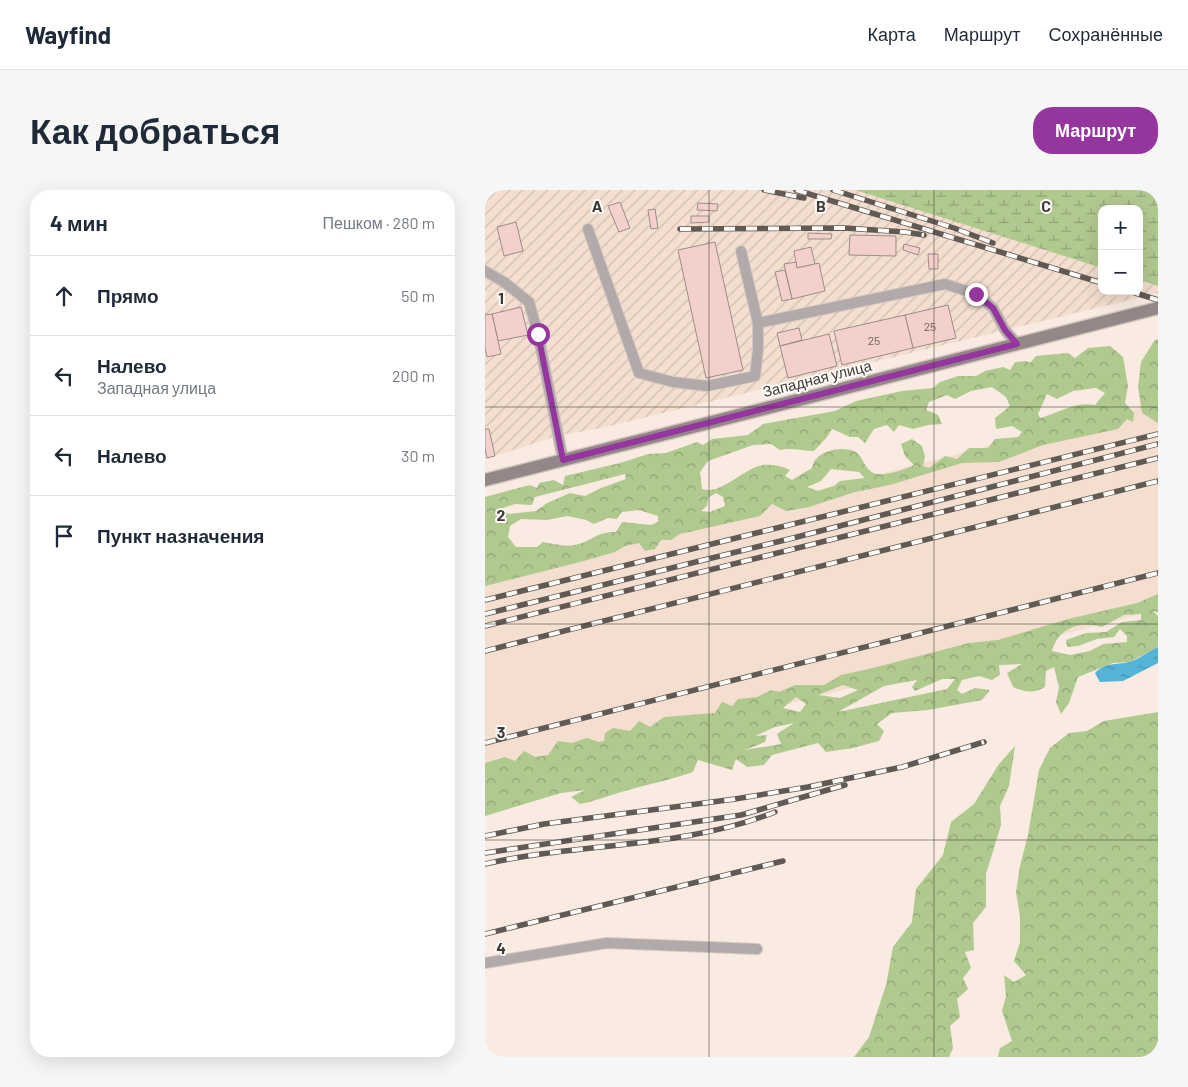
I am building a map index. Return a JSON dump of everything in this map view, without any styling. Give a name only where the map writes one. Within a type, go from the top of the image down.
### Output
[{"type":"street","name":"Западная улица","points":[[485,480],[1158,308]]},
{"type":"lane","points":[[588,229],[639,373],[673,382],[707,386],[755,376],[758,323],[741,251]]},
{"type":"lane","points":[[485,272],[504,282],[529,302],[538,334],[563,460]]},
{"type":"lane","points":[[758,323],[945,284],[976,294],[993,308],[1005,330],[1017,344]]},
{"type":"lane","points":[[485,963],[607,943],[757,949]]},
{"type":"shaded area","points":[[485,190],[855,190],[1098,267],[1098,295],[1143,295],[1143,281],[1158,286],[1158,293],[601,428],[557,436],[485,459]]},
{"type":"shaded area","points":[[1158,402],[1158,610],[485,781],[485,576]]},
{"type":"green space","points":[[855,190],[1158,190],[1158,286],[1143,281],[1143,205],[1098,205],[1098,267]]},
{"type":"green space","points":[[1158,339],[1158,423],[1142,413],[1138,387],[1141,362],[1154,341]]},
{"type":"green space","points":[[1110,346],[1123,357],[1128,386],[1125,403],[1134,413],[1133,422],[1127,419],[1118,429],[1043,445],[999,462],[962,463],[890,485],[855,492],[809,507],[786,511],[772,504],[760,516],[680,534],[671,540],[661,540],[655,549],[645,551],[639,543],[625,546],[615,552],[580,562],[485,586],[485,497],[530,485],[537,488],[539,483],[554,480],[563,485],[565,476],[620,463],[648,454],[666,453],[697,442],[703,445],[712,439],[748,435],[763,424],[835,411],[856,401],[902,391],[933,388],[940,382],[958,376],[976,376],[985,371],[1003,367],[1010,370],[1015,362],[1026,361],[1030,363],[1036,356],[1068,353],[1075,358],[1088,348]],"holes":[[[992,387],[1006,397],[1010,406],[995,418],[996,429],[1012,426],[1022,432],[1018,437],[995,439],[988,448],[969,448],[957,459],[945,456],[929,468],[923,466],[925,457],[922,446],[912,439],[901,444],[905,456],[914,465],[892,473],[873,473],[867,468],[856,452],[841,449],[825,452],[815,460],[812,468],[792,480],[785,476],[790,470],[784,467],[763,465],[716,489],[702,489],[700,472],[708,461],[753,445],[771,444],[780,450],[814,451],[832,429],[850,437],[858,437],[865,443],[874,429],[887,425],[894,432],[899,425],[913,429],[942,424],[938,415],[926,410],[929,402],[947,395],[955,399],[971,391]],[[1096,388],[1105,393],[1095,405],[1074,406],[1040,418],[1038,414],[1047,394],[1057,399],[1073,391]],[[831,469],[859,472],[865,478],[840,481],[834,486],[818,491],[807,487],[821,481]],[[625,474],[626,479],[585,496],[570,493],[547,503],[536,511],[509,514],[500,509],[515,504],[532,505],[535,497]],[[716,493],[723,497],[725,506],[710,512],[701,511],[707,506],[708,498]],[[639,510],[658,516],[658,522],[651,525],[622,522],[616,532],[600,534],[570,546],[543,542],[537,547],[516,547],[508,537],[510,526],[521,519],[547,520],[567,516],[586,520],[594,524],[608,518],[617,519],[622,512]]]},
{"type":"green space","points":[[1158,594],[1158,612],[1153,611],[1158,616],[1158,647],[1130,662],[1113,663],[1078,677],[1069,703],[1061,714],[1056,702],[1059,687],[1054,667],[1046,671],[1045,687],[1029,692],[1013,687],[1007,673],[1022,664],[999,665],[1000,675],[992,680],[979,676],[962,680],[957,690],[962,694],[975,688],[990,690],[982,700],[928,710],[892,713],[877,724],[884,731],[879,741],[853,748],[826,752],[818,743],[772,755],[764,765],[747,767],[736,759],[732,770],[698,760],[693,772],[592,801],[580,804],[571,797],[585,790],[561,793],[485,816],[485,763],[505,757],[515,761],[524,751],[535,757],[548,755],[558,741],[572,743],[587,738],[599,742],[604,741],[605,733],[613,728],[630,731],[639,721],[650,727],[664,717],[715,713],[722,702],[732,706],[738,699],[757,697],[771,690],[779,692],[795,685],[824,685],[841,675],[969,643],[998,640],[1068,619],[1137,603]],"holes":[[[1141,614],[1141,620],[1122,622],[1106,632],[1086,633],[1066,640],[1067,647],[1078,646],[1097,639],[1114,637],[1120,629],[1127,636],[1127,642],[1103,644],[1090,651],[1070,655],[1052,651],[1055,643],[1065,631],[1086,625],[1102,627],[1124,615]],[[942,679],[955,679],[947,689],[838,712],[884,686],[917,680],[912,687],[915,691]],[[843,685],[858,690],[840,698],[818,695]],[[796,697],[806,704],[800,712],[783,708]],[[794,723],[777,734],[781,744],[745,750],[765,742],[767,735],[755,736],[775,727]]]},
{"type":"green space","points":[[1158,712],[1158,1057],[998,1057],[1000,1048],[1012,1041],[1002,1011],[1006,996],[1004,975],[1014,982],[1026,975],[1014,961],[1020,942],[1020,917],[1016,892],[1039,770],[1050,748],[1069,733],[1087,731],[1104,721]]},
{"type":"green space","points":[[1015,746],[1009,786],[1000,806],[1001,825],[986,874],[986,907],[973,923],[974,950],[965,952],[971,968],[963,978],[968,989],[957,999],[960,1017],[950,1026],[953,1048],[949,1057],[854,1057],[869,1037],[886,985],[893,947],[912,922],[916,889],[943,855],[951,822],[974,804],[999,764]]},
{"type":"water","points":[[1158,647],[1158,663],[1123,681],[1100,682],[1095,673],[1107,665],[1132,661]]},
{"type":"building","points":[[620,202],[630,228],[619,232],[608,206]]},
{"type":"building","points":[[698,203],[718,204],[717,211],[697,210]]},
{"type":"building","points":[[655,209],[658,228],[651,229],[648,210]]},
{"type":"building","points":[[691,216],[709,216],[709,222],[691,223]]},
{"type":"building","points":[[516,222],[523,251],[504,256],[497,227]]},
{"type":"building","points":[[808,233],[832,234],[831,239],[808,239]]},
{"type":"building","points":[[850,235],[896,236],[896,256],[849,255]]},
{"type":"building","points":[[715,242],[743,370],[706,378],[678,250]]},
{"type":"building","points":[[904,244],[920,248],[918,255],[903,250]]},
{"type":"building","points":[[811,247],[815,264],[797,268],[794,251]]},
{"type":"building","points":[[928,254],[938,254],[938,269],[929,269]]},
{"type":"building","points":[[796,262],[797,268],[819,263],[825,291],[792,299],[784,264]]},
{"type":"building","points":[[785,270],[792,299],[782,301],[775,272]]},
{"type":"building","points":[[948,305],[956,338],[913,348],[905,315]]},
{"type":"building","points":[[521,307],[528,335],[498,341],[492,314]]},
{"type":"building","points":[[492,314],[501,354],[487,357],[485,348],[485,315]]},
{"type":"building","points":[[905,315],[913,348],[842,365],[834,331]]},
{"type":"building","points":[[799,328],[802,340],[780,346],[777,333]]},
{"type":"building","points":[[829,334],[837,366],[788,378],[780,346]]},
{"type":"building","points":[[485,429],[489,429],[495,456],[487,458],[485,449]]},
{"type":"railway","points":[[764,190],[804,198]]},
{"type":"railway","points":[[796,190],[1098,282]]},
{"type":"railway","points":[[833,190],[954,228],[993,243]]},
{"type":"railway","points":[[680,229],[844,228],[924,235]]},
{"type":"railway","points":[[1142,295],[1158,300]]},
{"type":"railway","points":[[485,600],[1158,434]]},
{"type":"railway","points":[[485,614],[793,538],[1158,444]]},
{"type":"railway","points":[[485,626],[1158,458]]},
{"type":"railway","points":[[485,651],[1158,481]]},
{"type":"railway","points":[[485,743],[1158,573]]},
{"type":"railway","points":[[485,836],[544,824],[735,799],[808,787],[902,767],[984,742]]},
{"type":"railway","points":[[485,853],[741,815],[845,785]]},
{"type":"railway","points":[[485,864],[521,857],[704,833],[740,824],[775,812]]},
{"type":"railway","points":[[485,934],[783,861]]},
{"type":"route","points":[[538,334],[563,460],[1017,344],[1005,330],[993,308],[976,294]]}]
